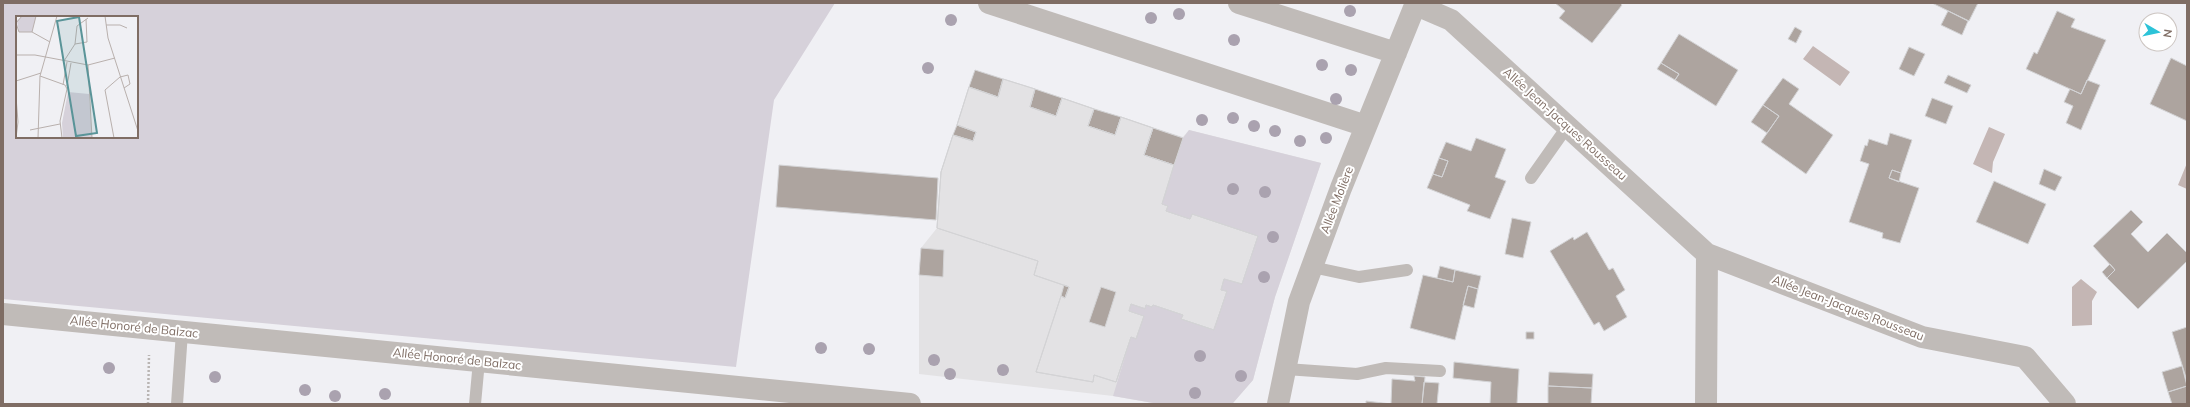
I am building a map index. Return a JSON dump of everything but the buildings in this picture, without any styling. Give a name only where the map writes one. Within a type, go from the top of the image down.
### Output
[{"type":"street","points":[[989,3],[1366,126]]},
{"type":"street","points":[[1240,3],[1396,54]]},
{"type":"street","name":"Allée Molière","points":[[1278,404],[1299,302],[1366,126],[1416,4]]},
{"type":"street","name":"Allée Jean-Jacques Rousseau","points":[[1416,4],[1451,20],[1707,254],[1922,336],[2025,357],[2065,404]]},
{"type":"street","points":[[1706,404],[1707,254]]},
{"type":"street","name":"Allée Honoré de Balzac","points":[[3,314],[910,404]]},
{"type":"lane","points":[[1531,178],[1567,127]]},
{"type":"lane","points":[[1312,267],[1359,277],[1407,270]]},
{"type":"lane","points":[[177,404],[182,332]]},
{"type":"lane","points":[[475,404],[479,361]]},
{"type":"lane","points":[[1286,369],[1357,374],[1386,368],[1440,371]]},
{"type":"path","points":[[148,404],[150,328]]},
{"type":"shaded area","points":[[3,3],[835,3],[774,100],[736,367],[3,299]]},
{"type":"shaded area","points":[[1813,46],[1850,72],[1840,86],[1803,59]]},
{"type":"shaded area","points":[[975,70],[1183,137],[1189,130],[1321,163],[1275,297],[1253,380],[1233,403],[1159,404],[1113,396],[919,374],[919,275],[921,248],[937,228],[941,172]]},
{"type":"shaded area","points":[[1989,127],[2005,134],[1993,162],[1992,173],[1973,164]]},
{"type":"shaded area","points":[[1189,130],[1321,163],[1275,297],[1253,380],[1233,403],[1159,404],[1113,396],[1131,337],[1136,338],[1144,316],[1129,311],[1131,304],[1145,308],[1146,305],[1152,307],[1153,305],[1183,315],[1181,319],[1213,330],[1227,292],[1221,290],[1224,279],[1242,284],[1258,236],[1193,214],[1190,219],[1166,211],[1168,206],[1162,204],[1183,138]]},
{"type":"shaded area","points":[[2187,163],[2187,189],[2178,185]]},
{"type":"shaded area","points":[[2081,279],[2097,292],[2092,301],[2092,325],[2072,326],[2072,287]]}]
